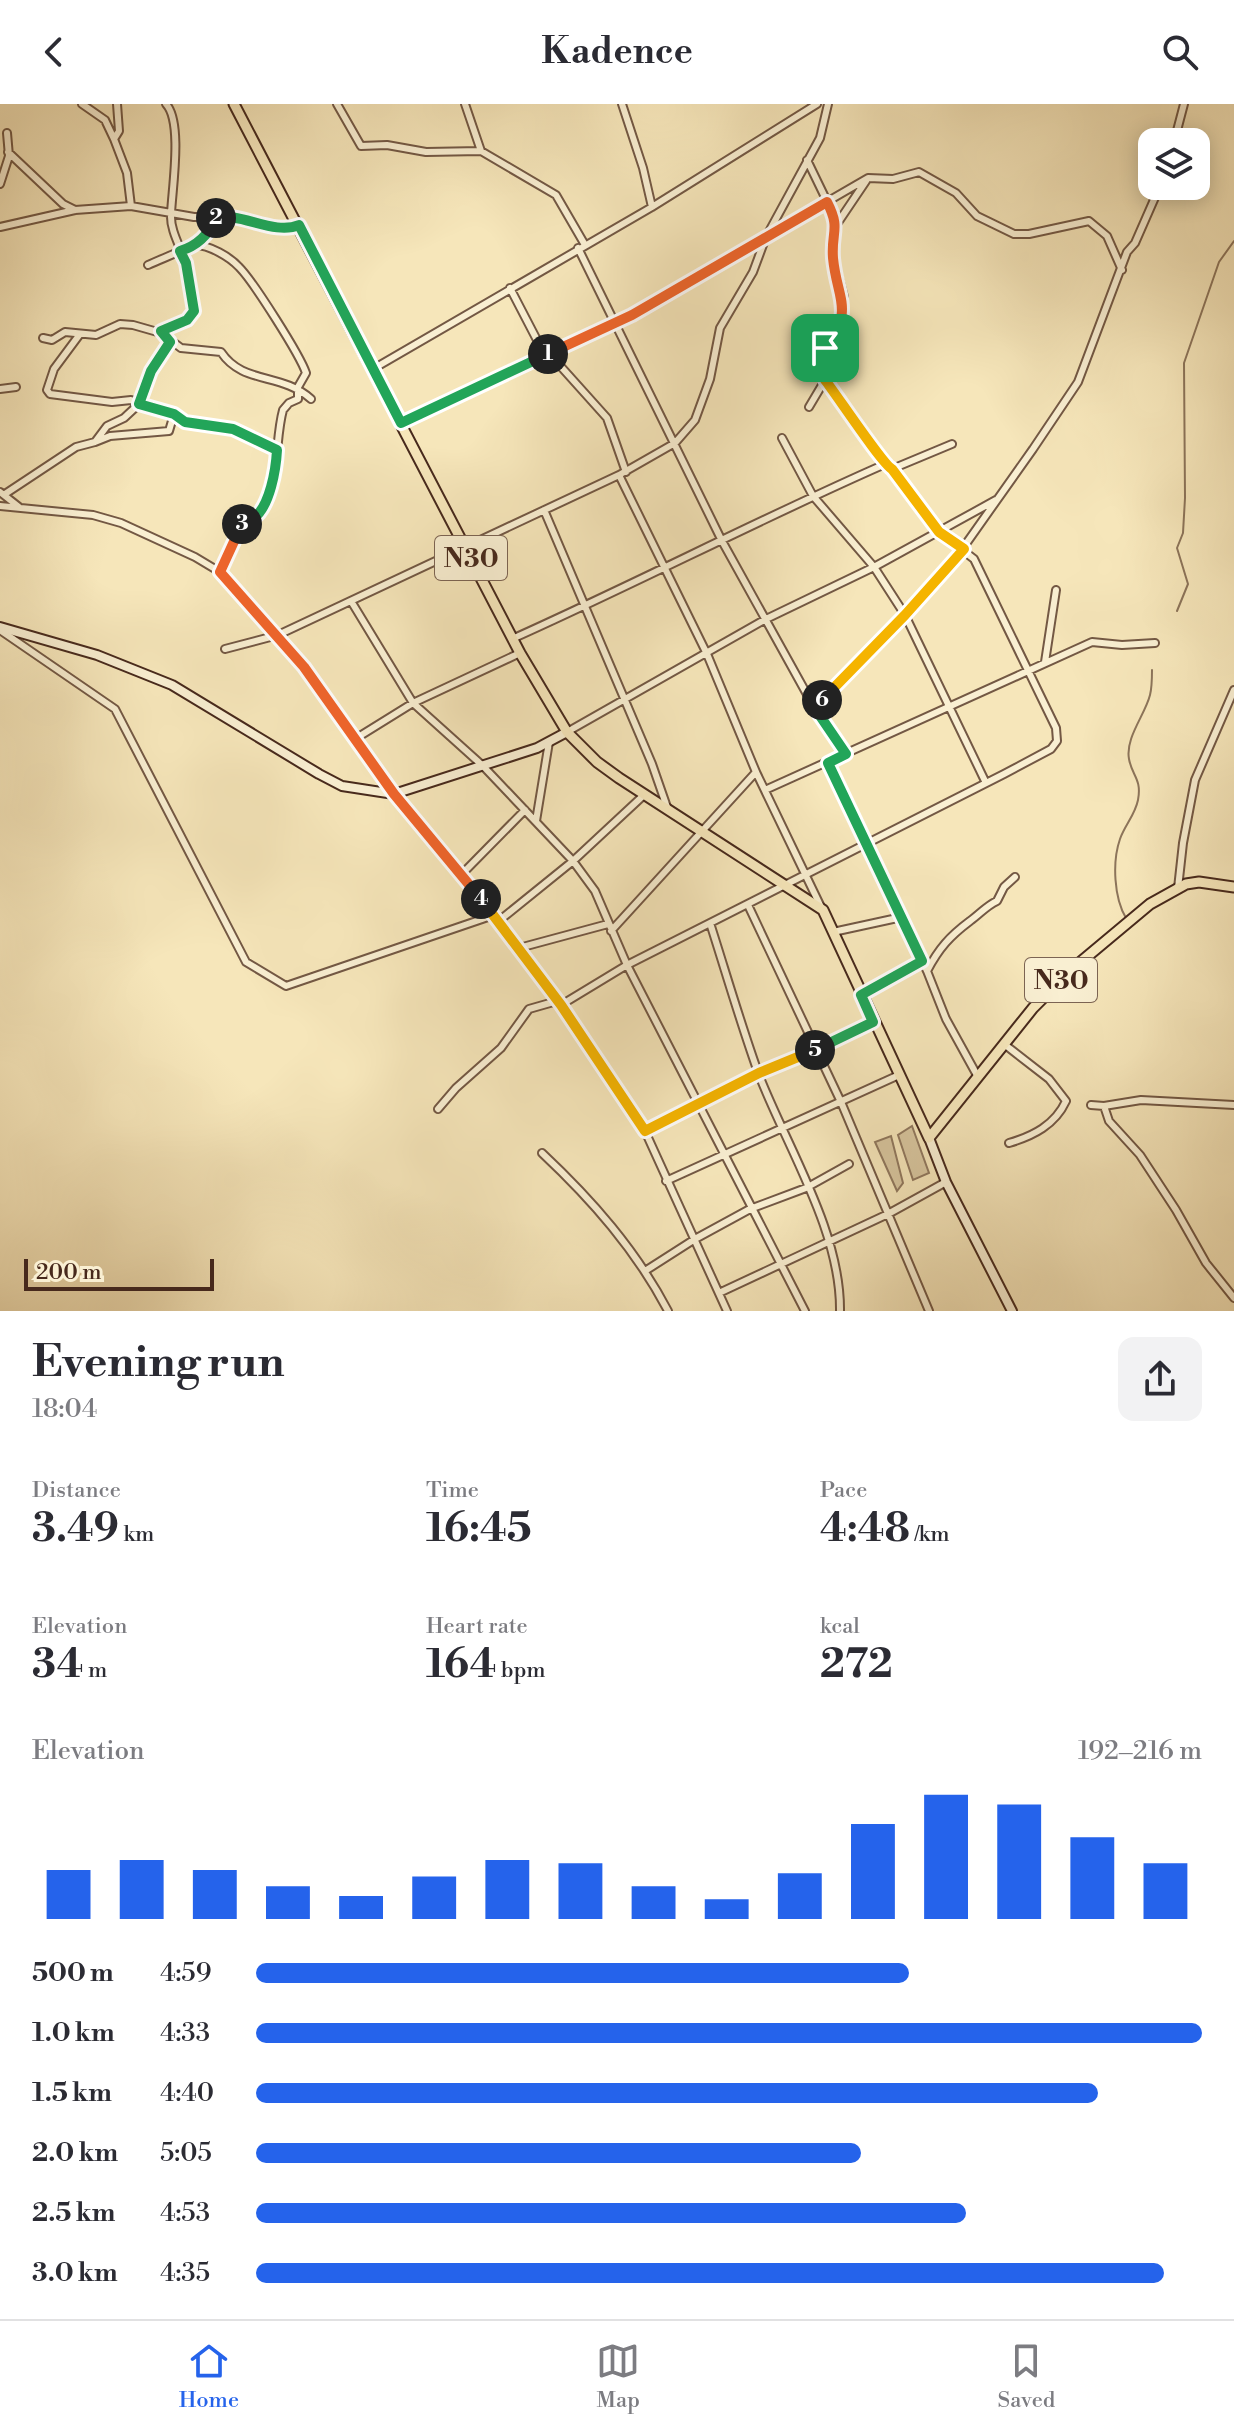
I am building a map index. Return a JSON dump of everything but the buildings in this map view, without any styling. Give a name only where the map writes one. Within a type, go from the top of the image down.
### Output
[{"type":"main road","name":"N30","points":[[234,104],[512,639],[567,732],[597,762],[823,910]]},
{"type":"main road","name":"N30","points":[[929,1138],[1033,1008],[1071,970],[1150,904],[1178,888],[1199,882],[1234,887]]},
{"type":"main road","points":[[823,910],[929,1138]]},
{"type":"street","points":[[82,104],[105,120],[127,173],[131,206]]},
{"type":"street","points":[[114,139],[119,131],[117,104]]},
{"type":"street","points":[[161,333],[187,320],[194,311],[186,263],[171,212],[174,198],[173,127],[172,112],[166,104]]},
{"type":"street","points":[[337,104],[361,146],[387,145],[426,152],[481,151],[556,195],[612,322],[722,541],[814,707],[846,754]]},
{"type":"street","points":[[465,104],[481,151]]},
{"type":"street","points":[[622,104],[652,207]]},
{"type":"street","points":[[373,369],[652,207],[817,104]]},
{"type":"street","points":[[225,649],[278,635],[622,474],[675,443],[695,420],[710,379],[720,328],[753,272],[766,237],[820,138],[828,104]]},
{"type":"street","points":[[1178,128],[1184,104]]},
{"type":"street","points":[[0,184],[8,152],[7,133]]},
{"type":"street","points":[[8,152],[63,204],[75,210]]},
{"type":"street","points":[[807,160],[837,224]]},
{"type":"street","points":[[401,423],[632,315],[868,178],[893,179],[919,172],[956,193],[977,216],[1014,234],[1029,234],[1089,221],[1107,236],[1122,270]]},
{"type":"street","points":[[438,1109],[456,1088],[501,1048],[529,1009],[559,1003],[627,965],[1051,749],[1057,741],[1056,728],[974,559],[939,532],[892,469],[883,465],[864,431],[825,380],[822,371],[825,348],[841,325],[844,309],[833,257],[837,224],[868,178]]},
{"type":"street","points":[[814,707],[905,615],[964,549],[1078,382],[1127,252],[1135,243],[1154,200]]},
{"type":"street","points":[[0,227],[75,210],[131,206],[288,230],[299,225]]},
{"type":"street","points":[[148,265],[196,245],[212,229],[217,217]]},
{"type":"street","points":[[196,245],[216,250],[237,264],[252,283],[306,373],[298,387],[298,399],[283,410],[271,485],[264,503],[255,517],[239,525],[220,572]]},
{"type":"street","points":[[510,288],[532,332],[607,418],[622,474],[664,570],[707,654],[756,772],[804,877],[823,910]]},
{"type":"street","points":[[43,338],[52,340],[65,332],[96,335],[120,324],[161,333],[170,342],[197,351],[221,352],[229,365],[242,374],[273,378],[298,387],[311,399]]},
{"type":"street","points":[[80,334],[54,369],[47,390],[50,394],[112,402],[131,400],[174,414],[185,422],[233,429],[277,450]]},
{"type":"street","points":[[95,442],[107,426],[124,418],[139,404],[151,371],[170,342]]},
{"type":"street","points":[[809,407],[825,380]]},
{"type":"street","points":[[0,389],[16,387]]},
{"type":"street","points":[[21,509],[2,493],[76,447],[110,436],[169,431],[174,414]]},
{"type":"street","points":[[782,438],[813,496],[874,567],[905,615],[985,781]]},
{"type":"street","points":[[892,469],[952,444]]},
{"type":"street","points":[[512,639],[883,465]]},
{"type":"street","points":[[0,628],[97,655],[172,685],[342,786],[394,794],[549,742],[764,620],[874,567],[999,499]]},
{"type":"street","points":[[0,506],[60,510],[121,523],[195,557],[220,572],[278,635],[394,794],[497,918],[559,1003],[645,1131],[727,1311]]},
{"type":"street","points":[[544,510],[668,810]]},
{"type":"street","points":[[1045,662],[1056,590]]},
{"type":"street","points":[[351,601],[413,703],[483,766],[573,861],[595,891],[627,965],[805,1311]]},
{"type":"street","points":[[0,628],[115,709],[246,962],[286,986],[497,918],[573,861],[645,794]]},
{"type":"street","points":[[765,790],[1092,642],[1122,645],[1155,643]]},
{"type":"street","points":[[355,739],[413,703],[520,653]]},
{"type":"street","points":[[1178,888],[1195,780],[1234,690]]},
{"type":"street","points":[[536,821],[549,742]]},
{"type":"street","points":[[828,763],[927,971],[946,1019],[979,1078]]},
{"type":"street","points":[[519,948],[610,927],[756,772]]},
{"type":"street","points":[[461,875],[525,810]]},
{"type":"street","points":[[927,971],[948,937],[986,906],[997,901],[1004,887],[1015,877]]},
{"type":"street","points":[[748,905],[841,1102],[929,1311]]},
{"type":"street","points":[[833,932],[902,917]]},
{"type":"street","points":[[710,923],[759,1073],[831,1241],[840,1285],[840,1311]]},
{"type":"street","points":[[861,995],[922,961]]},
{"type":"street","points":[[645,1131],[700,1106],[759,1073],[873,1022]]},
{"type":"street","points":[[1004,1044],[1049,1079],[1066,1101],[1053,1121],[1025,1138],[1009,1143]]},
{"type":"street","points":[[666,1181],[899,1075]]},
{"type":"street","points":[[1091,1105],[1141,1100],[1234,1105]]},
{"type":"street","points":[[1104,1106],[1109,1121],[1140,1155],[1206,1263],[1234,1298]]},
{"type":"street","points":[[929,1138],[946,1182],[1012,1311]]},
{"type":"street","points":[[542,1153],[603,1214],[645,1271],[668,1311]]},
{"type":"street","points":[[645,1271],[750,1209],[806,1188],[849,1164]]},
{"type":"street","points":[[719,1293],[888,1214],[946,1182]]},
{"type":"shaded area","points":[[912,1126],[929,1173],[913,1180],[898,1135]]},
{"type":"shaded area","points":[[891,1136],[903,1183],[897,1191],[875,1142]]},
{"type":"waterway","points":[[1177,611],[1188,584],[1177,548],[1183,533],[1185,498],[1184,363],[1219,262],[1234,241]]},
{"type":"waterway","points":[[1126,918],[1117,890],[1116,858],[1120,839],[1138,800],[1139,787],[1130,765],[1129,751],[1150,695],[1152,670]]},
{"type":"route","points":[[827,202],[837,224],[833,257],[844,297],[844,309],[841,325],[825,348],[822,371],[825,380],[864,431],[883,465],[892,469],[939,532],[964,549],[905,615],[814,707],[846,754],[828,763],[922,961],[861,995],[873,1022],[759,1073],[700,1106],[645,1131],[500,920],[394,794],[304,667],[220,572],[239,525],[255,517],[264,503],[271,485],[277,450],[233,429],[185,422],[174,414],[139,404],[151,371],[170,342],[161,331],[187,320],[194,311],[186,263],[180,251],[196,245],[212,229],[217,217],[228,216],[288,230],[299,225],[401,423],[632,315],[827,202]]}]
